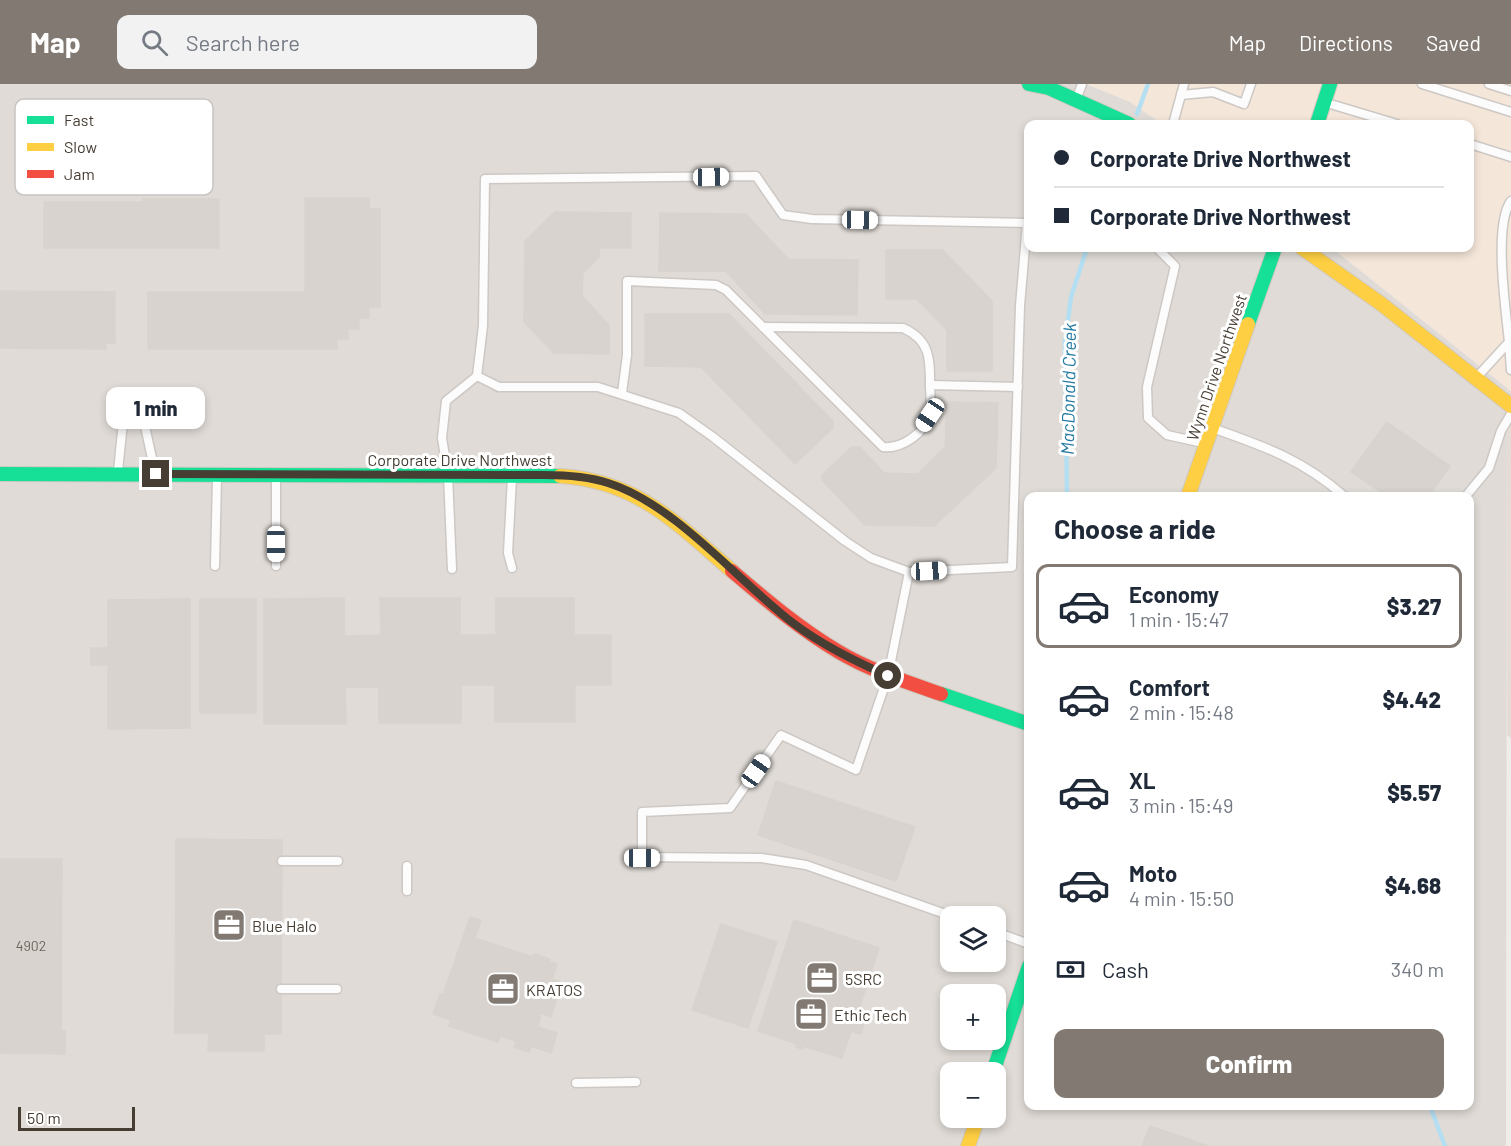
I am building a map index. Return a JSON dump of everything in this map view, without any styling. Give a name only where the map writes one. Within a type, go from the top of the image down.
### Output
[{"type":"street","points":[[1029,84],[1049,88],[1120,120]]},
{"type":"street","points":[[1318,120],[1330,84]]},
{"type":"street","name":"Wynn Drive Northwest","points":[[1189,492],[1274,252]]},
{"type":"street","points":[[1307,252],[1477,378],[1511,406]]},
{"type":"street","name":"Corporate Drive Northwest","points":[[0,474],[512,475],[591,478],[631,492],[666,515],[794,623],[840,653],[888,676],[1024,722]]},
{"type":"street","points":[[996,1062],[1024,981]]},
{"type":"street","points":[[968,1146],[974,1128]]},
{"type":"lane","points":[[1076,100],[1082,84]]},
{"type":"lane","points":[[1174,120],[1184,84]]},
{"type":"lane","points":[[1181,95],[1213,92],[1244,104],[1251,84]]},
{"type":"lane","points":[[1422,84],[1511,112]]},
{"type":"lane","points":[[1489,84],[1511,91]]},
{"type":"lane","points":[[1324,102],[1384,120]]},
{"type":"lane","points":[[1474,145],[1511,157]]},
{"type":"lane","points":[[452,569],[448,475],[442,438],[446,401],[477,376],[483,326],[485,179],[756,176],[783,215],[812,219],[1024,223]]},
{"type":"lane","points":[[1511,201],[1504,210],[1502,261],[1511,370]]},
{"type":"lane","points":[[477,376],[499,387],[598,387],[622,393],[679,414],[713,437],[845,541],[871,558],[909,572],[1012,567],[1020,306],[1025,252]]},
{"type":"lane","points":[[1161,252],[1175,266],[1147,387],[1148,418],[1167,435],[1206,444]]},
{"type":"lane","points":[[622,393],[627,356],[627,281],[716,285],[726,290],[763,327],[883,447],[894,448],[905,445],[930,415],[930,356],[926,347],[913,332],[903,328],[763,327]]},
{"type":"lane","points":[[1477,378],[1509,342]]},
{"type":"lane","points":[[930,385],[1018,387]]},
{"type":"lane","points":[[118,474],[126,393]]},
{"type":"lane","points":[[148,393],[143,417],[156,474]]},
{"type":"lane","points":[[1469,492],[1489,468],[1501,431],[1511,414]]},
{"type":"lane","points":[[1212,428],[1277,451],[1319,474],[1339,492]]},
{"type":"lane","points":[[215,566],[217,474]]},
{"type":"lane","points":[[276,475],[276,566]]},
{"type":"lane","points":[[512,475],[508,553],[512,568]]},
{"type":"lane","points":[[909,572],[888,676],[856,770],[781,735],[730,808],[642,812],[642,858],[761,858],[806,865],[940,912]]},
{"type":"lane","points":[[282,861],[338,861]]},
{"type":"lane","points":[[407,866],[407,891]]},
{"type":"lane","points":[[1006,936],[1024,942]]},
{"type":"lane","points":[[281,988],[338,989]]},
{"type":"lane","points":[[576,1083],[636,1082]]},
{"type":"shaded area","points":[[0,84],[1086,84],[1130,102],[1156,120],[1024,120],[1024,252],[1337,252],[1507,388],[1506,1146],[0,1146]]},
{"type":"shaded area","points":[[1087,84],[1511,84],[1511,391],[1337,252],[1474,252],[1474,120],[1156,120],[1130,102]]},
{"type":"shaded area","points":[[1507,388],[1511,391],[1511,738],[1507,735]]},
{"type":"building","points":[[305,198],[369,198],[369,209],[380,209],[380,307],[369,307],[369,318],[359,318],[359,329],[348,329],[348,339],[337,339],[337,349],[148,349],[148,292],[305,292]]},
{"type":"building","points":[[143,199],[219,199],[219,248],[44,248],[44,202],[143,202]]},
{"type":"building","points":[[555,212],[631,213],[631,248],[599,248],[599,257],[583,273],[582,296],[609,325],[609,354],[554,353],[524,322],[525,241]]},
{"type":"building","points":[[660,213],[746,214],[788,259],[858,260],[857,315],[765,314],[726,271],[659,271]]},
{"type":"building","points":[[886,250],[943,250],[992,301],[992,371],[947,371],[947,330],[917,299],[886,299]]},
{"type":"building","points":[[0,291],[115,292],[115,343],[106,343],[106,349],[0,348]]},
{"type":"building","points":[[645,314],[729,314],[833,421],[833,428],[795,464],[701,367],[645,366]]},
{"type":"building","points":[[947,402],[998,403],[996,468],[934,526],[865,525],[822,480],[822,475],[852,447],[860,447],[884,473],[918,474],[945,447]]},
{"type":"building","points":[[1387,422],[1450,466],[1432,491],[1434,492],[1381,492],[1351,472]]},
{"type":"building","points":[[344,598],[344,636],[381,635],[380,598],[460,598],[460,635],[496,635],[496,598],[574,598],[574,635],[611,635],[611,685],[575,685],[575,722],[495,722],[495,685],[461,685],[461,723],[379,723],[379,687],[345,687],[346,724],[264,724],[264,599]]},
{"type":"building","points":[[190,599],[190,728],[108,729],[108,665],[91,665],[91,648],[108,648],[108,600]]},
{"type":"building","points":[[200,599],[256,599],[256,713],[200,713]]},
{"type":"building","points":[[776,781],[915,827],[896,881],[758,835]]},
{"type":"building","name":"Blue Halo","points":[[176,839],[282,840],[281,1034],[264,1034],[264,1051],[208,1051],[209,1033],[175,1033]]},
{"type":"building","points":[[0,859],[62,859],[61,1031],[65,1031],[65,1054],[0,1053]]},
{"type":"building","name":"KRATOS","points":[[470,917],[481,920],[475,938],[533,957],[534,954],[550,959],[549,962],[557,964],[552,979],[562,983],[551,1017],[541,1013],[538,1027],[557,1033],[551,1053],[531,1046],[529,1052],[514,1047],[516,1041],[500,1036],[498,1042],[449,1026],[451,1020],[433,1014],[440,994],[443,995]]},
{"type":"building","points":[[794,920],[879,948],[856,1018],[865,1021],[861,1034],[851,1031],[842,1058],[803,1046],[802,1049],[796,1047],[797,1044],[758,1031]]},
{"type":"building","points":[[721,924],[777,942],[748,1028],[692,1010]]},
{"type":"building","points":[[1150,1126],[1208,1146],[1142,1146]]},
{"type":"waterway","name":"MacDonald Creek","points":[[1137,114],[1148,84]]},
{"type":"waterway","name":"MacDonald Creek","points":[[1067,492],[1065,343],[1071,297],[1086,252]]},
{"type":"waterway","name":"MacDonald Creek","points":[[1432,1110],[1445,1146]]},
{"type":"traffic: fast","points":[[1029,84],[1049,88],[1120,120]]},
{"type":"traffic: fast","points":[[1318,120],[1330,84]]},
{"type":"traffic: fast","points":[[1248,324],[1274,252]]},
{"type":"traffic: fast","points":[[0,474],[560,476]]},
{"type":"traffic: fast","points":[[941,694],[1024,722]]},
{"type":"traffic: fast","points":[[996,1062],[1024,981]]},
{"type":"traffic: slow","points":[[1308,252],[1380,303],[1511,406]]},
{"type":"traffic: slow","points":[[1189,492],[1248,324]]},
{"type":"traffic: slow","points":[[560,476],[612,486],[654,507],[674,521],[732,571]]},
{"type":"traffic: slow","points":[[968,1146],[974,1128]]},
{"type":"traffic: jam","points":[[732,571],[797,624],[839,652],[876,670],[941,694]]},
{"type":"place","name":"Blue Halo","points":[[229,925]]},
{"type":"place","name":"5SRC","points":[[822,978]]},
{"type":"place","name":"KRATOS","points":[[503,989]]},
{"type":"place","name":"Ethic Tech","points":[[811,1014]]},
{"type":"route","points":[[156,474],[544,475],[591,478],[631,492],[666,515],[794,623],[840,653],[888,676]]}]
